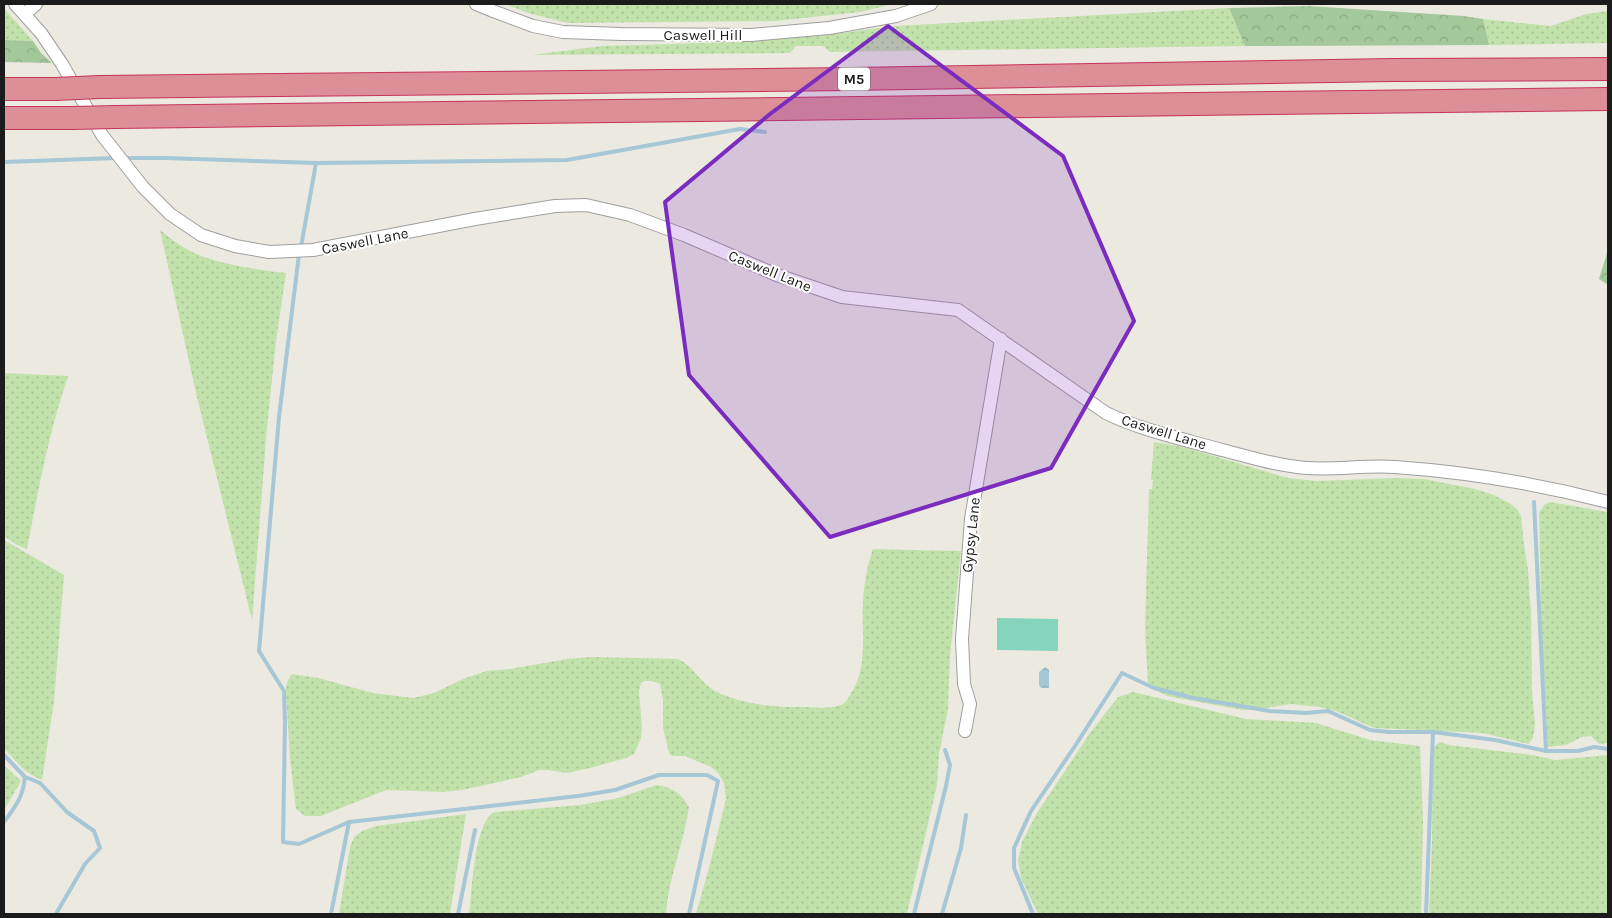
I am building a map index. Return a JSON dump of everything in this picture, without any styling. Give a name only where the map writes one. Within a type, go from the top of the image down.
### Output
[{"type":"highway","name":"M5","points":[[4,89],[850,79],[1392,70],[1608,69]]},
{"type":"highway","name":"M5","points":[[4,118],[1608,99]]},
{"type":"street","name":"Caswell Lane","points":[[15,4],[41,34],[62,64],[102,135],[143,187],[170,214],[201,234],[235,246],[269,252],[313,250],[475,219],[555,206],[586,206],[630,214],[684,234],[777,275],[842,297],[958,310],[1106,413],[1120,420],[1167,435],[1285,466],[1329,469],[1392,467],[1438,471],[1510,482],[1608,502]]},
{"type":"street","points":[[25,14],[36,4]]},
{"type":"street","name":"Caswell Hill","points":[[476,4],[532,26],[563,32],[751,35],[839,26],[896,16],[930,4]]},
{"type":"street","name":"Gypsy Lane","points":[[965,731],[970,704],[964,684],[962,639],[970,520],[1001,339]]},
{"type":"highlighted area","points":[[888,26],[1063,156],[1134,321],[1051,468],[830,537],[689,375],[665,202],[770,114]]},
{"type":"green space","points":[[505,4],[893,4],[860,12],[775,21],[568,23],[528,13]]},
{"type":"green space","points":[[1308,6],[1464,16],[1483,19],[1489,45],[1245,46],[1229,8]]},
{"type":"green space","points":[[4,8],[33,41],[4,40]]},
{"type":"green space","points":[[1229,8],[1245,46],[830,52],[823,46],[796,46],[790,53],[532,55],[602,46],[737,42],[827,35],[895,26]]},
{"type":"green space","points":[[1608,11],[1608,43],[1489,45],[1483,19],[1551,26],[1586,14]]},
{"type":"green space","points":[[4,40],[33,41],[41,53],[52,63],[4,62]]},
{"type":"green space","points":[[160,230],[183,247],[213,260],[238,266],[286,273],[276,341],[267,427],[252,620],[196,393]]},
{"type":"green space","points":[[1608,253],[1608,285],[1599,279]]},
{"type":"green space","points":[[4,373],[68,376],[50,440],[27,549],[4,536]]},
{"type":"green space","points":[[1154,442],[1183,447],[1288,478],[1317,481],[1395,478],[1424,479],[1475,489],[1494,495],[1517,509],[1521,516],[1528,570],[1535,724],[1533,738],[1528,744],[1483,733],[1374,728],[1336,711],[1319,707],[1291,704],[1242,710],[1167,696],[1148,686],[1145,627],[1149,489],[1152,489],[1153,480],[1151,480]]},
{"type":"green space","points":[[1550,502],[1608,512],[1608,743],[1599,744],[1591,736],[1582,737],[1566,745],[1548,747],[1542,641],[1539,513],[1544,505]]},
{"type":"green space","points":[[4,540],[64,575],[54,702],[42,780],[25,770],[4,749]]},
{"type":"green space","points":[[873,549],[961,551],[950,655],[948,709],[939,754],[937,785],[907,914],[696,914],[726,799],[724,783],[718,773],[711,767],[685,756],[672,756],[669,753],[663,728],[663,700],[660,684],[652,681],[641,683],[639,691],[641,738],[634,754],[626,758],[567,773],[539,770],[521,777],[462,790],[443,792],[386,790],[321,816],[305,816],[296,809],[290,759],[286,693],[287,683],[292,674],[318,678],[373,693],[413,698],[434,693],[463,679],[487,671],[567,659],[591,657],[678,659],[688,666],[710,688],[734,699],[780,707],[828,708],[843,704],[848,699],[860,673],[863,650],[864,589],[867,568]]},
{"type":"green space","points":[[997,618],[1058,619],[1058,651],[997,650]]},
{"type":"green space","points":[[1133,692],[1246,719],[1316,723],[1370,740],[1420,746],[1423,821],[1421,914],[1038,914],[1021,878],[1018,861],[1022,842],[1037,813],[1090,733],[1118,697]]},
{"type":"green space","points":[[1440,742],[1449,745],[1532,755],[1555,760],[1608,755],[1608,914],[1429,914],[1433,747]]},
{"type":"green space","points":[[4,765],[21,781],[4,810]]},
{"type":"green space","points":[[657,785],[667,787],[676,792],[689,807],[667,901],[666,914],[468,914],[479,840],[488,817],[495,812],[580,805],[618,798]]},
{"type":"green space","points":[[466,814],[450,914],[339,914],[350,847],[354,837],[362,831],[376,826]]},
{"type":"water","points":[[1045,667],[1049,670],[1049,688],[1041,688],[1039,685],[1039,672]]},
{"type":"waterway","points":[[123,158],[316,163],[567,160],[740,129],[765,132]]},
{"type":"waterway","points":[[4,162],[116,158]]},
{"type":"waterway","points":[[301,247],[316,163]]},
{"type":"waterway","points":[[299,254],[279,417],[259,651],[284,691],[283,842],[299,844],[349,822],[331,914]]},
{"type":"waterway","points":[[1534,502],[1546,751]]},
{"type":"waterway","points":[[1033,914],[1014,868],[1014,848],[1031,811],[1122,673],[1154,688],[1193,698],[1270,711],[1306,713],[1328,711],[1370,730],[1433,732],[1495,740],[1546,751],[1578,751],[1594,747],[1608,749]]},
{"type":"waterway","points":[[1426,914],[1433,732]]},
{"type":"waterway","points":[[914,914],[950,765],[945,750]]},
{"type":"waterway","points":[[4,755],[25,777],[40,783],[67,812],[94,831],[100,848],[85,864],[56,914]]},
{"type":"waterway","points":[[349,822],[578,796],[615,790],[659,775],[707,775],[718,781],[689,914]]},
{"type":"waterway","points":[[4,822],[18,801],[23,790],[25,777]]},
{"type":"waterway","points":[[942,914],[961,848],[966,815]]},
{"type":"waterway","points":[[458,914],[475,830]]}]
